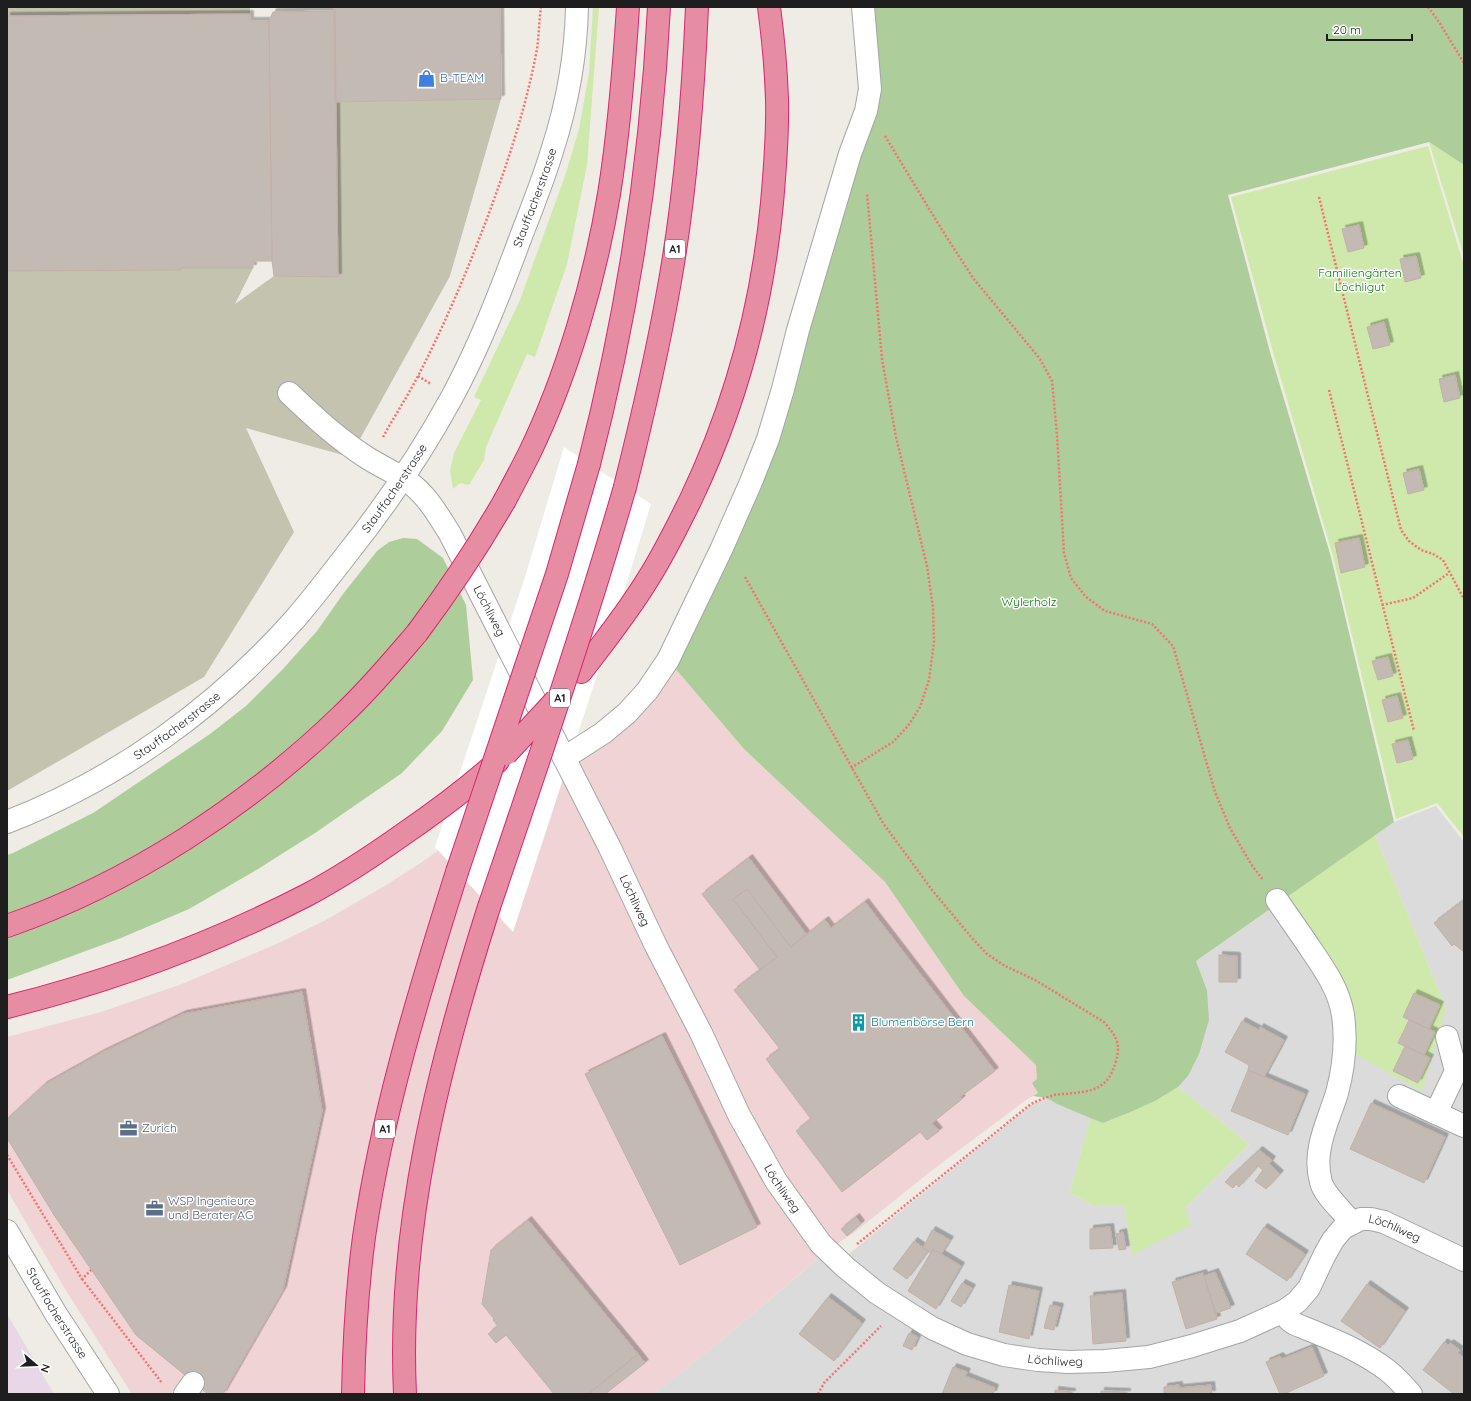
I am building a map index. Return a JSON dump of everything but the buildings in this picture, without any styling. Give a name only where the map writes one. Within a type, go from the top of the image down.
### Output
[{"type":"highway","points":[[7,926],[95,890],[160,855],[223,814],[284,767],[342,716],[382,674],[417,633],[445,596],[477,548],[505,500],[529,453],[553,396],[576,331],[595,261],[608,194],[618,122],[628,7]]},
{"type":"highway","name":"A1","points":[[353,1394],[356,1316],[364,1237],[377,1164],[394,1089],[414,1015],[457,872],[554,582],[589,464],[616,352],[632,267],[651,124],[659,7]]},
{"type":"highway","name":"A1","points":[[405,1394],[405,1311],[410,1242],[420,1172],[435,1098],[454,1025],[489,907],[590,607],[625,488],[656,359],[682,202],[690,127],[697,7]]},
{"type":"highway","points":[[7,1007],[102,980],[240,928],[308,894],[373,856],[472,784],[506,754],[581,672],[623,617],[644,585],[674,532],[706,467],[733,396],[752,328],[768,246],[775,171],[777,100],[769,7]]},
{"type":"street","name":"Stauffacherstrasse","points":[[7,822],[53,802],[126,763],[159,742],[191,718],[262,654],[295,619],[366,530],[429,437],[476,348],[504,284],[552,150],[565,104],[572,61],[577,7]]},
{"type":"street","points":[[564,758],[603,733],[627,713],[647,691],[668,660],[721,550],[751,482],[768,439],[848,162],[866,111],[870,89],[863,7]]},
{"type":"street","name":"Löchliweg","points":[[288,393],[340,440],[370,460],[402,478],[422,493],[450,534],[610,848],[656,946],[701,1033],[739,1115],[776,1181],[821,1244],[877,1293],[932,1328],[967,1344],[1004,1355],[1038,1360],[1083,1362],[1149,1357],[1192,1346],[1240,1331],[1284,1311],[1297,1302],[1309,1288],[1333,1240],[1343,1228],[1361,1219],[1384,1222],[1464,1260]]},
{"type":"street","points":[[1277,900],[1327,973],[1338,995],[1343,1014],[1346,1044],[1342,1075],[1322,1138],[1318,1166],[1321,1183],[1332,1200],[1352,1223]]},
{"type":"street","points":[[1436,1113],[1456,1071],[1447,1037]]},
{"type":"street","points":[[1399,1096],[1464,1126]]},
{"type":"street","name":"Stauffacherstrasse","points":[[7,1232],[108,1394]]},
{"type":"street","points":[[1284,1311],[1289,1320],[1295,1324],[1347,1346],[1371,1359],[1388,1371],[1411,1394]]},
{"type":"path","points":[[370,460],[418,376],[468,269],[497,191],[530,84],[537,47],[541,7]]},
{"type":"path","points":[[1428,7],[1464,63]]},
{"type":"path","points":[[866,111],[888,142],[972,278],[1040,359],[1052,381],[1057,435],[1064,553],[1071,578],[1086,597],[1105,611],[1152,624],[1173,646],[1215,792],[1230,828],[1252,864],[1277,900]]},
{"type":"path","points":[[851,768],[893,742],[908,726],[920,707],[929,680],[934,642],[933,608],[927,566],[896,437],[882,359],[866,189]]},
{"type":"path","points":[[1319,197],[1401,530],[1409,541],[1421,550],[1434,554],[1443,560],[1464,599]]},
{"type":"path","points":[[418,376],[434,386]]},
{"type":"path","points":[[1329,390],[1414,731]]},
{"type":"path","points":[[1382,605],[1413,598],[1449,573]]},
{"type":"path","points":[[745,577],[883,823],[932,890],[987,954],[1005,966],[1035,980],[1104,1022],[1112,1031],[1117,1041],[1118,1051],[1108,1081],[1096,1089],[1052,1095],[1031,1104],[838,1260]]},
{"type":"path","points":[[7,1155],[82,1279],[181,1388]]},
{"type":"path","points":[[82,1279],[92,1270]]},
{"type":"path","points":[[818,1394],[824,1383],[885,1321]]},
{"type":"shaded area","points":[[7,7],[250,7],[250,14],[7,16]]},
{"type":"shaded area","points":[[501,99],[450,276],[350,457],[246,428],[294,532],[204,677],[7,791],[7,266],[253,268],[235,304],[274,276],[335,102]]},
{"type":"shaded area","points":[[668,660],[744,749],[885,882],[964,996],[1037,1065],[1038,1093],[1026,1100],[935,1168],[855,1232],[829,1249],[730,1333],[654,1394],[132,1394],[65,1289],[7,1190],[7,1037],[101,1012],[182,984],[272,946],[324,921],[388,884],[428,858],[564,758]]},
{"type":"shaded area","points":[[1436,806],[1464,842],[1464,1394],[654,1394],[730,1333],[827,1251],[839,1262],[1031,1105],[1047,1098],[1057,1104],[1090,1118],[1070,1193],[1093,1205],[1124,1205],[1132,1254],[1185,1208],[1249,1144],[1178,1087],[1188,1076],[1207,990],[1196,961],[1272,908],[1446,1008],[1375,835],[1394,822]]},
{"type":"shaded area","points":[[7,1314],[54,1394],[7,1394]]},
{"type":"green space","points":[[593,7],[599,7],[587,165],[567,264],[535,357],[527,354],[486,447],[484,460],[469,485],[460,483],[453,489],[450,471],[454,453],[481,400],[474,397],[520,300],[565,176],[579,129],[589,73]]},
{"type":"green space","name":"Wylerholz","points":[[863,7],[1464,7],[1464,165],[1429,142],[1228,195],[1270,352],[1331,557],[1394,822],[1196,961],[1207,990],[1209,1020],[1199,1054],[1188,1076],[1178,1087],[1155,1101],[1103,1123],[1057,1104],[1047,1098],[1033,1096],[1038,1093],[1032,1083],[1037,1079],[1036,1065],[964,996],[885,882],[744,749],[668,660],[721,550],[866,111]]},
{"type":"green space","points":[[1429,142],[1464,165],[1464,257]]},
{"type":"green space","name":"Familiengärten Löchligut","points":[[1428,146],[1464,266],[1464,837],[1437,803],[1396,819],[1333,556],[1273,352],[1231,197]]},
{"type":"green space","points":[[403,538],[417,539],[443,558],[466,605],[473,680],[442,731],[402,773],[315,833],[258,869],[189,909],[121,938],[7,980],[7,855],[93,813],[210,734],[246,706],[283,669],[317,631],[343,594],[377,551],[389,542]]},
{"type":"green space","points":[[1375,835],[1446,1008],[1422,1091],[1354,1054],[1284,899]]},
{"type":"green space","points":[[1178,1087],[1249,1144],[1185,1208],[1191,1225],[1132,1255],[1124,1205],[1093,1205],[1070,1193],[1090,1118],[1103,1123],[1155,1101]]},
{"type":"pier","points":[[564,447],[651,504],[619,608],[513,932],[435,847],[525,577]]},
{"type":"place","name":"B-TEAM","points":[[427,78]]},
{"type":"place","name":"Blumenbörse Bern","points":[[858,1022]]},
{"type":"place","name":"Zurich","points":[[129,1128]]},
{"type":"place","name":"WSP Ingenieure und Berater AG","points":[[155,1208]]}]
